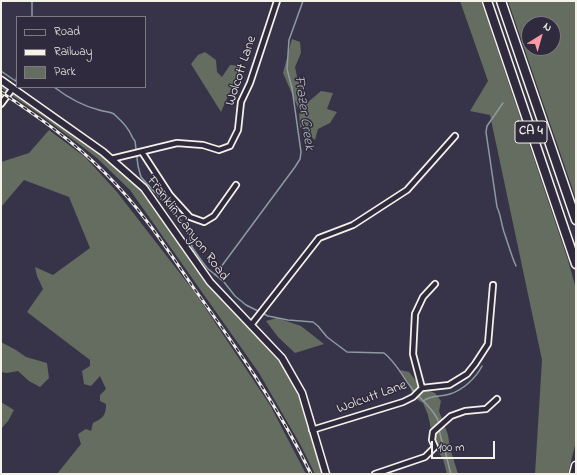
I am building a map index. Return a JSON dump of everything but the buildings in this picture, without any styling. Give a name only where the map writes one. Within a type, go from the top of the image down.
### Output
[{"type":"highway","name":"CA 4","points":[[487,1],[576,264]]},
{"type":"highway","name":"CA 4","points":[[501,1],[576,220]]},
{"type":"highway","points":[[574,474],[576,466]]},
{"type":"street","name":"Wolcott Lane","points":[[111,159],[177,143],[202,145],[220,150],[230,146],[238,130],[241,102],[250,83],[277,1]]},
{"type":"street","name":"Franklin Canyon Road","points":[[1,80],[111,159],[144,188],[210,282],[282,358],[302,393],[326,474]]},
{"type":"street","points":[[1,104],[13,88]]},
{"type":"street","points":[[251,325],[319,238],[353,225],[407,190],[455,136]]},
{"type":"street","points":[[142,152],[170,195],[190,217],[204,222],[214,216],[236,185]]},
{"type":"street","name":"Wolcutt Lane","points":[[312,430],[403,402],[413,398],[422,388],[413,354],[415,314],[423,297],[435,284]]},
{"type":"street","points":[[422,388],[449,385],[467,374],[475,364],[488,344],[493,285]]},
{"type":"street","points":[[375,474],[425,457],[435,447],[432,440],[433,432],[443,422],[452,416],[465,411],[486,409],[497,399]]},
{"type":"green space","points":[[460,1],[481,1],[568,260],[576,289],[576,441],[568,474],[535,474],[542,360],[490,115],[470,111],[488,81]]},
{"type":"green space","points":[[508,1],[576,1],[576,199],[527,56],[561,56],[561,16],[521,16],[521,39]]},
{"type":"green space","points":[[292,39],[300,42],[301,53],[295,67],[298,81],[305,92],[300,109],[321,91],[333,93],[327,109],[337,112],[330,123],[318,129],[315,140],[300,127],[299,110],[283,73]]},
{"type":"green space","points":[[205,52],[216,60],[217,72],[222,77],[230,65],[241,66],[221,112],[191,64],[198,55]]},
{"type":"green space","points":[[1,82],[90,143],[144,191],[202,275],[283,366],[295,387],[324,474],[315,474],[300,444],[259,373],[130,190],[97,158],[42,116],[1,88]]},
{"type":"green space","points":[[49,130],[85,157],[117,192],[196,294],[270,405],[306,474],[57,474],[81,444],[78,434],[86,429],[91,431],[93,423],[102,418],[105,414],[106,404],[100,401],[100,395],[106,389],[100,376],[91,386],[84,384],[82,371],[90,366],[90,360],[27,312],[43,289],[35,267],[53,275],[90,248],[69,197],[24,180],[1,207],[1,162],[29,153]]},
{"type":"green space","points":[[277,318],[301,326],[324,344],[295,353],[278,337],[266,321]]},
{"type":"green space","points":[[1,342],[26,357],[47,363],[49,378],[40,387],[29,381],[18,371],[7,373],[1,372]]},
{"type":"green space","points":[[400,370],[409,372],[422,388],[435,393],[441,401],[439,411],[448,435],[450,448],[458,474],[447,474],[443,459],[435,447],[428,415],[423,403],[413,397],[410,385]]},
{"type":"green space","points":[[1,402],[14,410],[8,421],[1,429]]},
{"type":"waterway","points":[[32,1],[32,16]]},
{"type":"waterway","name":"Frazer Creek","points":[[215,275],[300,159],[301,152],[292,88],[287,69],[289,40],[303,1]]},
{"type":"waterway","points":[[1,71],[16,81]]},
{"type":"waterway","points":[[55,88],[81,104],[114,114],[125,125],[135,141],[141,177],[181,221],[190,237],[192,247],[207,268],[224,282],[235,296],[246,305],[268,316],[288,320],[313,322],[327,337],[347,352],[384,353],[389,357],[413,390],[433,411],[439,425]]},
{"type":"waterway","points":[[503,103],[487,126],[486,132],[497,207],[516,266]]},
{"type":"waterway","points":[[423,401],[434,396],[446,395],[460,390],[473,379],[482,366]]},
{"type":"waterway","points":[[439,428],[451,474]]},
{"type":"railway","points":[[1,92],[67,139],[117,185],[129,199],[162,242],[256,378],[299,449],[311,474]]}]
